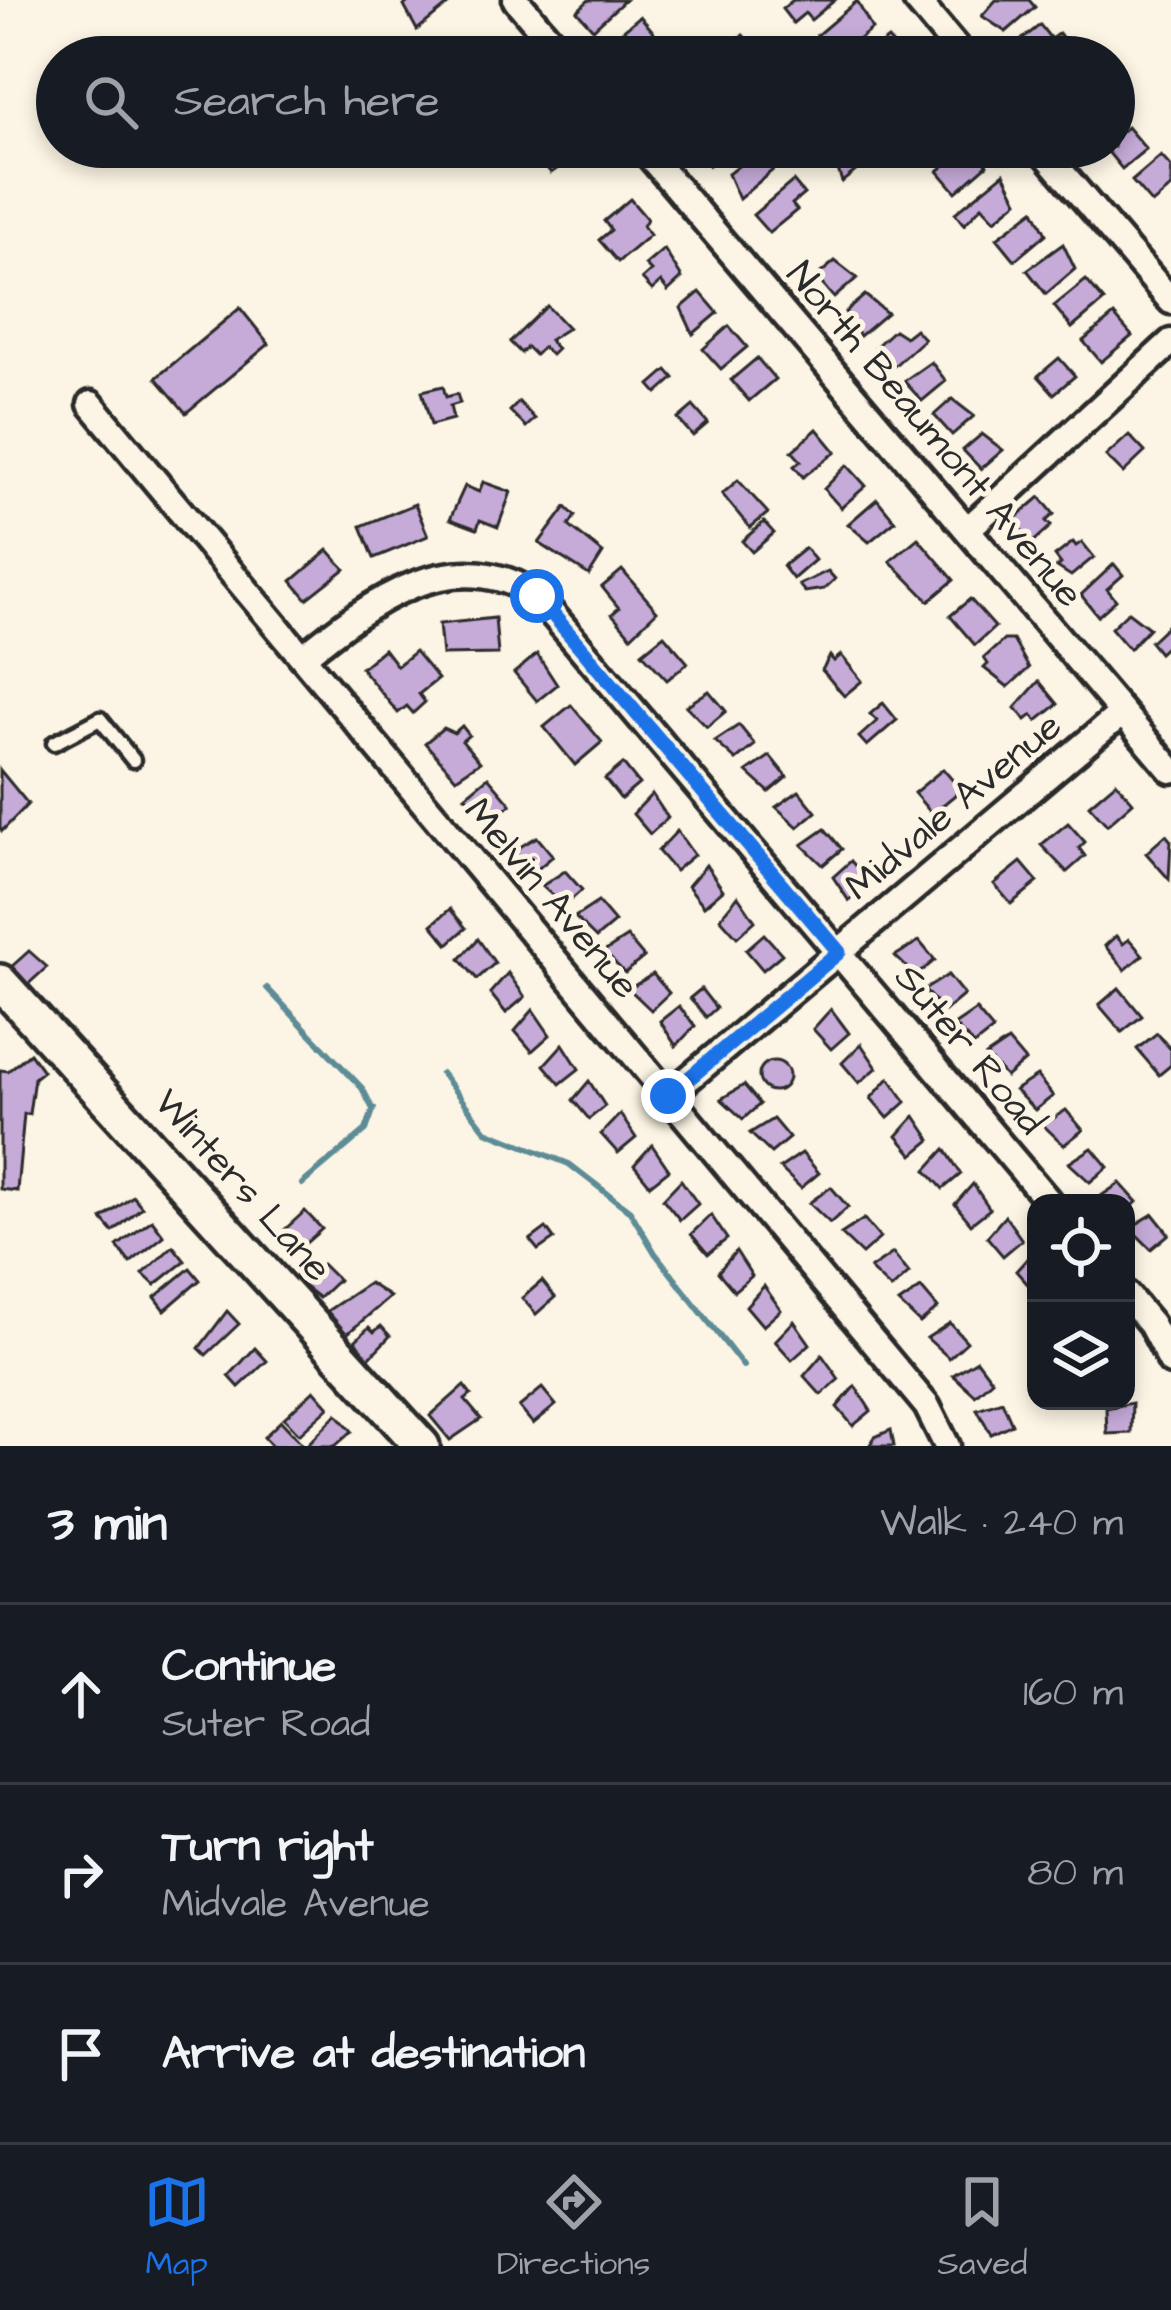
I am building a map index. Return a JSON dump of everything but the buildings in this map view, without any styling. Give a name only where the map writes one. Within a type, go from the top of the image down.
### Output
[{"type":"street","points":[[516,0],[547,36]]},
{"type":"street","points":[[916,0],[946,36]]},
{"type":"street","name":"North Beaumont Avenue","points":[[660,168],[1171,770]]},
{"type":"street","points":[[1058,168],[1171,301]]},
{"type":"street","points":[[968,530],[1171,342]]},
{"type":"street","name":"Melvin Avenue","points":[[91,404],[927,1406],[947,1446]]},
{"type":"street","name":"Suter Road","points":[[303,657],[345,622],[428,578],[475,572],[519,584],[555,613],[1042,1194]]},
{"type":"street","name":"Midvale Avenue","points":[[668,1096],[1122,713]]},
{"type":"street","name":"Winters Lane","points":[[1,985],[422,1446]]},
{"type":"street","points":[[1133,1302],[1151,1324],[1171,1362]]},
{"type":"lane","points":[[54,743],[100,719],[133,760]]},
{"type":"waterway","points":[[267,988],[362,1088],[373,1109]]},
{"type":"waterway","points":[[441,1073],[486,1131],[569,1164],[630,1211],[655,1253],[743,1366]]},
{"type":"waterway","points":[[302,1184],[366,1130],[374,1108]]},
{"type":"route","points":[[537,596],[839,952],[668,1096]]}]
